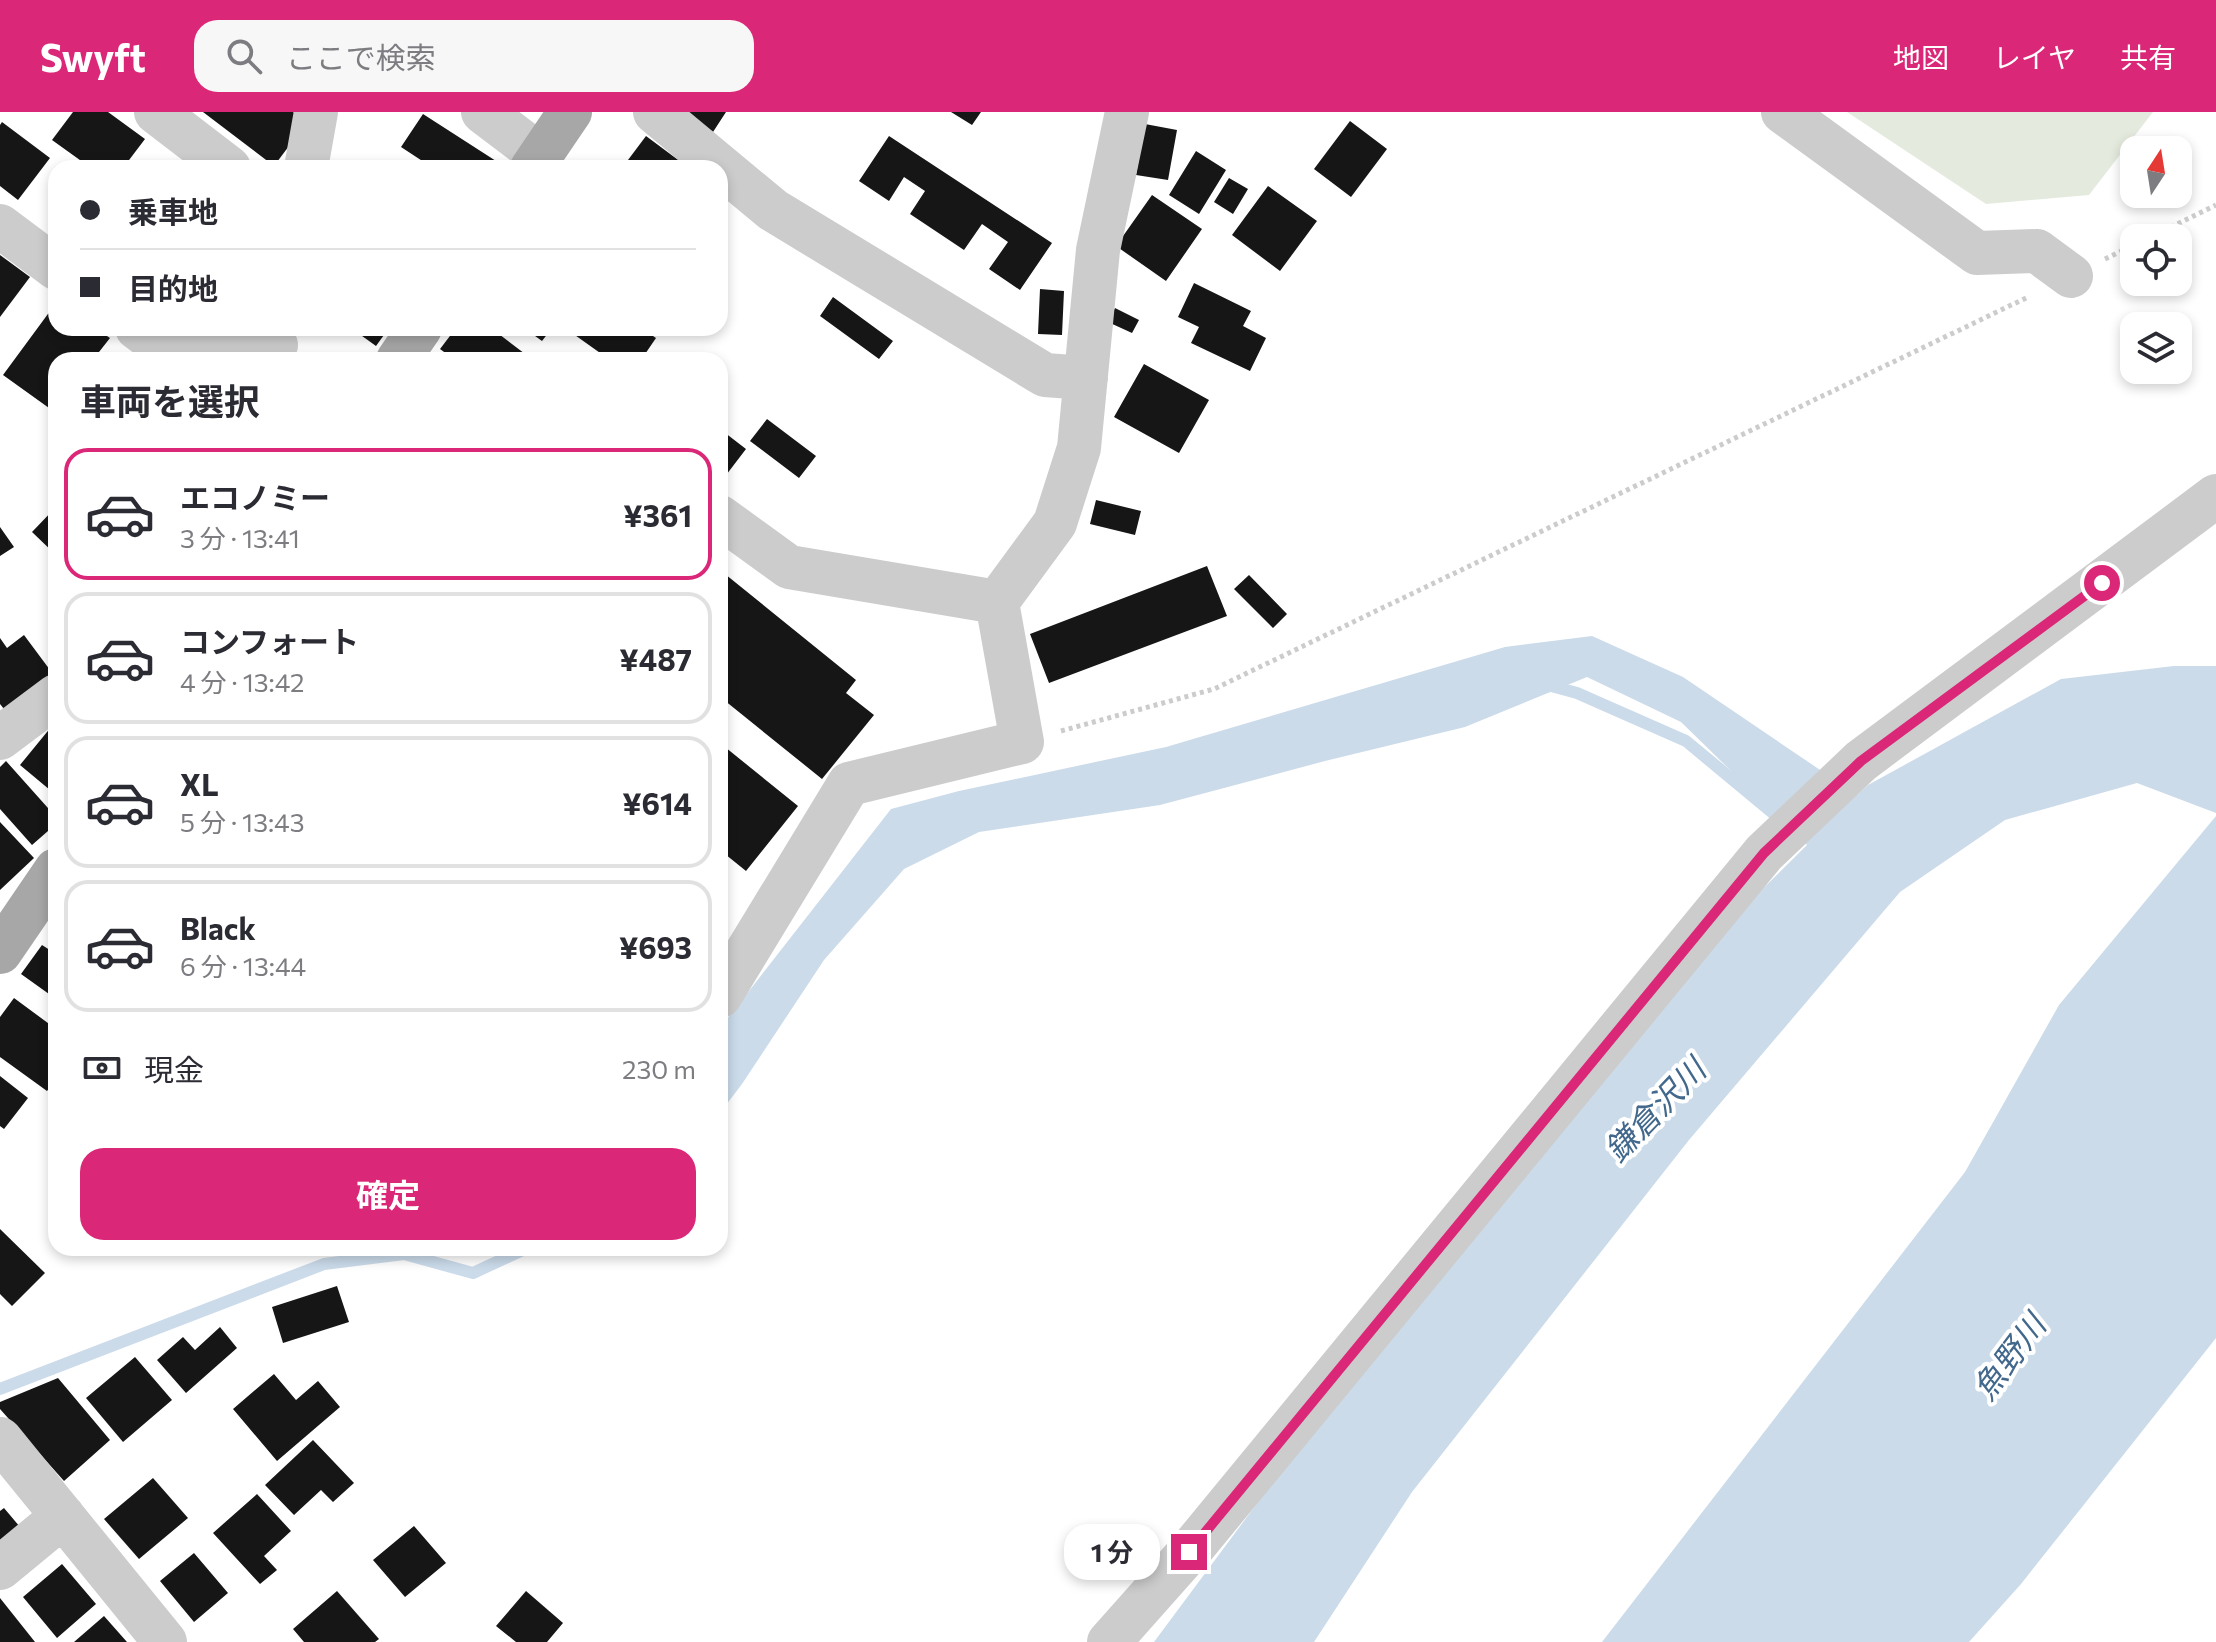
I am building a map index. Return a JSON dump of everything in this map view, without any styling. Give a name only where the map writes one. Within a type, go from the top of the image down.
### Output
[{"type":"main road","points":[[537,160],[570,112]]},
{"type":"main road","points":[[0,952],[48,882]]},
{"type":"street","points":[[156,112],[219,160]]},
{"type":"street","points":[[307,160],[316,112]]},
{"type":"street","points":[[483,112],[534,160]]},
{"type":"street","points":[[655,112],[713,160]]},
{"type":"street","points":[[728,983],[849,784],[1022,742],[997,602],[1055,523],[1079,448],[1098,250],[1127,112]]},
{"type":"street","points":[[1783,112],[1977,253],[2037,251],[2071,276]]},
{"type":"street","points":[[728,173],[773,210],[1045,375],[1086,378]]},
{"type":"street","points":[[0,226],[48,262]]},
{"type":"street","points":[[148,336],[161,346],[213,336]]},
{"type":"street","points":[[243,336],[283,344]]},
{"type":"street","points":[[1109,1642],[1189,1552],[1772,846],[1861,761],[2216,496]]},
{"type":"street","points":[[728,523],[789,567],[997,602]]},
{"type":"street","points":[[0,738],[48,702]]},
{"type":"street","points":[[0,1439],[165,1642]]},
{"type":"street","points":[[0,1568],[63,1516]]},
{"type":"path","points":[[2177,224],[2216,205]]},
{"type":"path","points":[[1022,742],[1214,689],[2120,252]]},
{"type":"shaded area","points":[[1847,112],[2153,112],[2134,136],[2120,136],[2120,155],[2089,195],[1986,204]]},
{"type":"water","name":"鎌倉沢川","points":[[1592,636],[1683,677],[1857,795],[1868,785],[2061,679],[2174,666],[2216,666],[2216,813],[2137,783],[2005,820],[1900,892],[1689,1140],[1412,1492],[1314,1642],[1154,1642],[1374,1346],[1552,1097],[1807,845],[1681,722],[1587,677],[1465,727],[1160,805],[979,832],[904,869],[824,960],[728,1102],[728,1018],[891,809],[959,791],[1166,747],[1505,647]]},
{"type":"water","name":"魚野川","points":[[2216,816],[2216,1338],[2021,1584],[1969,1642],[1602,1642],[1965,1172],[2059,1005]]},
{"type":"building","points":[[73,112],[108,112],[145,139],[129,160],[80,160],[52,140]]},
{"type":"building","points":[[203,112],[293,112],[307,122],[278,160],[266,160]]},
{"type":"building","points":[[684,112],[726,112],[713,132]]},
{"type":"building","points":[[951,112],[981,112],[972,125]]},
{"type":"building","points":[[423,114],[494,160],[421,160],[401,147]]},
{"type":"building","points":[[1350,121],[1387,149],[1351,197],[1314,169]]},
{"type":"building","points":[[2,122],[50,158],[18,200],[0,186]]},
{"type":"building","points":[[1145,124],[1177,130],[1168,180],[1136,175]]},
{"type":"building","points":[[646,136],[678,160],[628,160]]},
{"type":"building","points":[[889,136],[1052,243],[1020,290],[989,269],[1008,242],[982,224],[964,250],[910,214],[925,191],[904,177],[889,201],[859,181]]},
{"type":"building","points":[[1196,151],[1226,170],[1199,214],[1169,195]]},
{"type":"building","points":[[1229,178],[1248,189],[1233,214],[1214,202]]},
{"type":"building","points":[[1268,186],[1317,221],[1280,271],[1232,235]]},
{"type":"building","points":[[1152,195],[1202,229],[1166,281],[1116,246]]},
{"type":"building","points":[[0,255],[30,277],[0,317]]},
{"type":"building","points":[[1194,283],[1251,311],[1243,326],[1266,338],[1250,371],[1191,343],[1199,327],[1178,317]]},
{"type":"building","points":[[1040,289],[1064,291],[1062,335],[1038,334]]},
{"type":"building","points":[[833,297],[893,341],[879,359],[820,316]]},
{"type":"building","points":[[1115,308],[1139,320],[1132,333],[1108,322]]},
{"type":"building","points":[[48,314],[48,336],[110,338],[99,352],[48,352],[48,407],[3,375]]},
{"type":"building","points":[[362,336],[383,336],[376,346]]},
{"type":"building","points":[[450,336],[502,336],[522,352],[444,352],[440,349]]},
{"type":"building","points":[[576,336],[656,338],[646,352],[599,352]]},
{"type":"building","points":[[1144,364],[1209,400],[1179,453],[1114,417]]},
{"type":"building","points":[[767,419],[816,456],[799,478],[750,441]]},
{"type":"building","points":[[728,435],[746,449],[728,473]]},
{"type":"building","points":[[1096,500],[1141,511],[1135,535],[1090,524]]},
{"type":"building","points":[[48,515],[48,547],[32,532]]},
{"type":"building","points":[[0,527],[14,547],[0,556]]},
{"type":"building","points":[[1207,566],[1227,616],[1049,683],[1030,634]]},
{"type":"building","points":[[1249,575],[1287,614],[1273,628],[1234,589]]},
{"type":"building","points":[[728,576],[856,680],[846,693],[874,715],[822,779],[728,703]]},
{"type":"building","points":[[24,635],[48,667],[48,678],[4,709],[0,704],[0,638],[7,648]]},
{"type":"building","points":[[48,731],[48,788],[20,765]]},
{"type":"building","points":[[728,749],[798,806],[746,871],[728,856]]},
{"type":"building","points":[[6,761],[48,808],[48,831],[32,845],[0,809],[0,767]]},
{"type":"building","points":[[0,822],[34,858],[0,890]]},
{"type":"building","points":[[42,945],[48,949],[48,993],[21,974]]},
{"type":"building","points":[[14,998],[48,1023],[47,1091],[0,1057],[0,1017]]},
{"type":"building","points":[[0,1076],[28,1098],[4,1129],[0,1126]]},
{"type":"building","points":[[0,1229],[45,1273],[12,1306],[0,1294]]},
{"type":"building","points":[[337,1286],[349,1322],[283,1343],[272,1307]]},
{"type":"building","points":[[220,1327],[237,1348],[186,1393],[157,1360],[183,1337],[195,1350]]},
{"type":"building","points":[[135,1357],[172,1400],[123,1442],[86,1398]]},
{"type":"building","points":[[274,1374],[296,1400],[318,1381],[340,1407],[277,1461],[233,1409]]},
{"type":"building","points":[[58,1378],[110,1440],[64,1481],[0,1409],[0,1402]]},
{"type":"building","points":[[313,1440],[354,1483],[333,1502],[321,1490],[294,1515],[265,1485]]},
{"type":"building","points":[[153,1478],[188,1518],[139,1559],[104,1519]]},
{"type":"building","points":[[257,1494],[291,1531],[264,1556],[277,1570],[260,1584],[213,1533]]},
{"type":"building","points":[[4,1508],[20,1527],[0,1544],[0,1511]]},
{"type":"building","points":[[414,1526],[446,1563],[405,1597],[373,1560]]},
{"type":"building","points":[[194,1553],[228,1593],[194,1622],[160,1581]]},
{"type":"building","points":[[62,1564],[96,1604],[57,1638],[23,1597]]},
{"type":"building","points":[[337,1591],[379,1639],[375,1642],[304,1642],[293,1629]]},
{"type":"building","points":[[526,1591],[563,1623],[547,1642],[516,1642],[496,1626]]},
{"type":"building","points":[[0,1598],[35,1642],[0,1642]]},
{"type":"building","points":[[104,1616],[127,1642],[74,1642]]},
{"type":"waterway","points":[[1544,684],[1577,693],[1686,741],[1785,823]]},
{"type":"waterway","points":[[0,1389],[324,1264],[388,1256]]},
{"type":"waterway","points":[[411,1256],[473,1273],[510,1256]]},
{"type":"route","points":[[1189,1552],[1764,853],[1861,761],[2102,583]]}]
